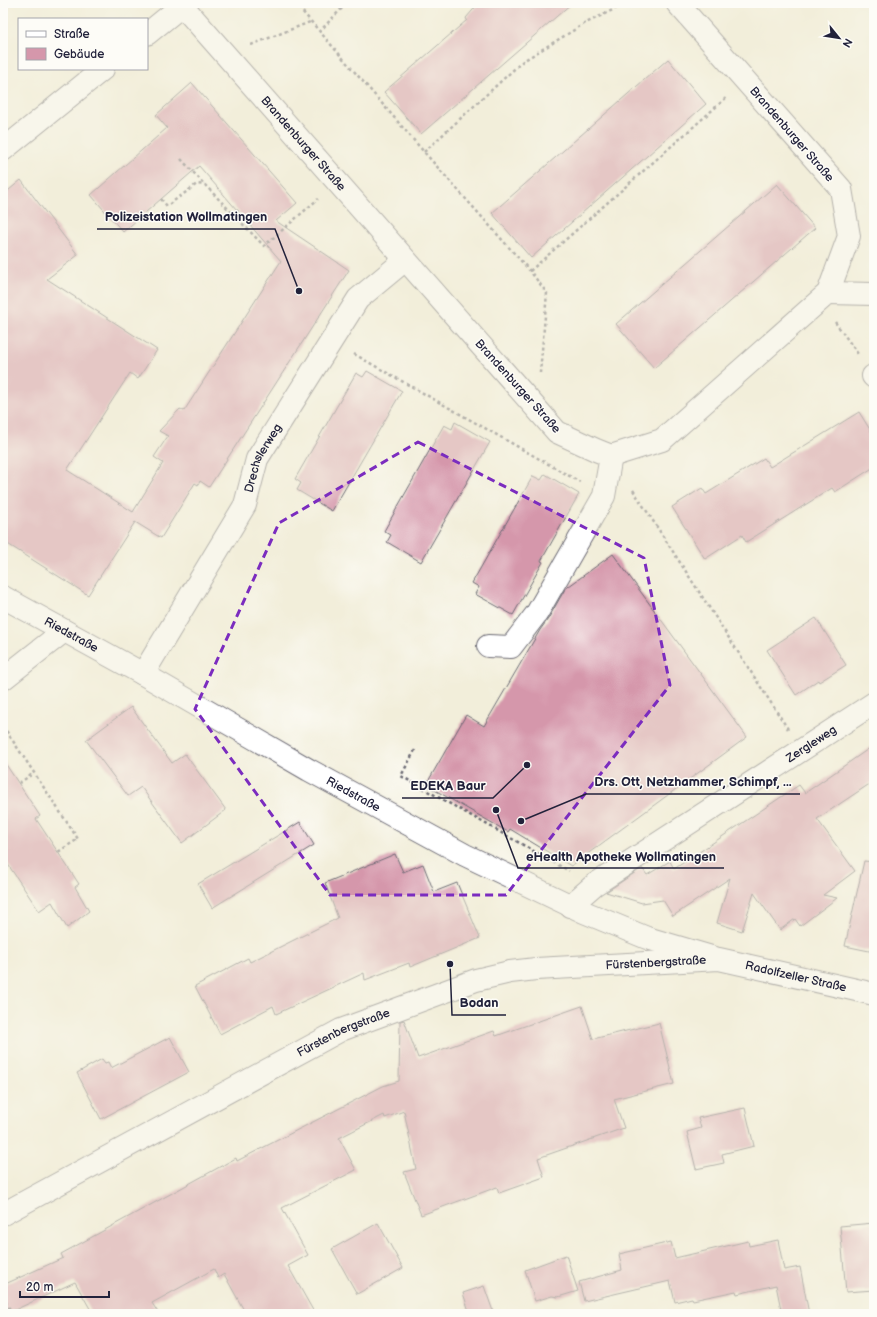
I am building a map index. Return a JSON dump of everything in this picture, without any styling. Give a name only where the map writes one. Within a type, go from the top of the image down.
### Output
[{"type":"street","name":"Brandenburger Straße","points":[[182,4],[557,432],[610,456],[662,440],[824,296],[849,236],[841,189],[676,3]]},
{"type":"street","points":[[148,33],[182,4]]},
{"type":"street","points":[[3,150],[102,70]]},
{"type":"street","name":"Drechslerweg","points":[[143,674],[245,505],[257,459],[358,299],[405,260]]},
{"type":"street","points":[[824,296],[874,294]]},
{"type":"street","points":[[488,646],[511,647],[537,613],[604,496],[610,456]]},
{"type":"street","name":"Riedstraße","points":[[3,597],[143,674],[309,770],[445,844],[570,906],[647,938],[718,959]]},
{"type":"street","points":[[3,678],[64,631]]},
{"type":"street","name":"Zergleweg","points":[[570,906],[594,885],[874,702]]},
{"type":"street","name":"Radolfzeller Straße","points":[[718,959],[874,994]]},
{"type":"street","name":"Fürstenbergstraße","points":[[3,1214],[341,1030],[476,980],[510,972],[536,969],[718,959]]},
{"type":"path","points":[[295,3],[310,22],[530,271],[547,293],[537,409]]},
{"type":"path","points":[[319,32],[347,3]]},
{"type":"path","points":[[424,152],[523,61],[584,24],[627,3]]},
{"type":"path","points":[[226,55],[310,22]]},
{"type":"path","points":[[530,271],[745,81]]},
{"type":"path","points":[[181,159],[205,186],[264,246],[338,181]]},
{"type":"path","points":[[160,199],[167,206],[197,184],[205,186]]},
{"type":"path","points":[[233,215],[238,210]]},
{"type":"path","points":[[824,296],[874,377]]},
{"type":"path","points":[[332,341],[604,496]]},
{"type":"path","points":[[637,496],[788,729]]},
{"type":"path","points":[[3,726],[78,839],[58,852]]},
{"type":"path","points":[[415,750],[401,776],[594,885]]},
{"type":"path","points":[[18,783],[34,773]]},
{"type":"path","points":[[3,1296],[12,1314]]},
{"type":"highlighted area","points":[[418,442],[644,558],[670,685],[506,895],[330,895],[195,709],[279,523]]},
{"type":"building","points":[[479,3],[572,3],[421,134],[384,92],[467,20],[466,18]]},
{"type":"building","points":[[668,59],[706,104],[531,258],[492,213]]},
{"type":"building","points":[[192,83],[297,203],[276,221],[349,270],[209,487],[200,481],[198,485],[195,483],[161,538],[135,522],[88,595],[3,541],[3,195],[21,180],[78,255],[47,279],[157,350],[138,379],[130,373],[67,470],[133,512],[163,463],[154,457],[168,436],[159,431],[180,409],[184,411],[281,261],[199,166],[123,232],[91,195],[167,128],[156,115]]},
{"type":"building","points":[[777,184],[815,228],[654,368],[616,324]]},
{"type":"building","points":[[367,371],[402,391],[332,511],[297,490],[301,483],[295,479],[356,373],[363,377]]},
{"type":"building","points":[[859,412],[874,436],[874,467],[835,492],[832,488],[746,542],[742,535],[705,559],[672,507],[702,488],[706,494],[764,458],[770,467]]},
{"type":"building","points":[[455,422],[490,442],[421,562],[387,542],[391,535],[384,531],[444,425],[452,429]]},
{"type":"building","points":[[545,474],[579,494],[541,561],[543,562],[513,615],[475,594],[479,587],[472,583],[533,476],[541,480]]},
{"type":"building","points":[[613,554],[747,737],[571,866],[510,829],[508,832],[426,785],[466,715],[484,726],[565,589]]},
{"type":"building","points":[[816,618],[846,665],[819,682],[818,680],[796,695],[767,650]]},
{"type":"building","points":[[131,707],[172,763],[185,754],[226,810],[182,843],[141,787],[128,796],[86,740]]},
{"type":"building","points":[[874,745],[874,781],[817,819],[855,871],[823,895],[837,898],[800,926],[795,919],[780,930],[754,893],[742,931],[717,923],[730,878],[673,916],[663,900],[642,903],[606,892],[642,868],[647,875],[670,861],[674,869],[799,785],[805,793]]},
{"type":"building","points":[[3,760],[40,816],[36,819],[79,884],[75,887],[89,911],[67,928],[52,902],[39,911],[3,857]]},
{"type":"building","points":[[300,822],[314,845],[212,908],[198,884]]},
{"type":"building","points":[[395,854],[403,872],[423,864],[434,892],[457,883],[480,938],[410,967],[409,963],[365,980],[364,973],[276,1014],[273,1006],[220,1034],[195,986],[248,958],[250,962],[338,918],[325,883]]},
{"type":"building","points":[[864,861],[874,862],[874,952],[845,946]]},
{"type":"building","points":[[582,1006],[593,1039],[659,1023],[674,1084],[614,1099],[624,1128],[538,1158],[544,1177],[499,1193],[497,1187],[421,1215],[404,1172],[416,1169],[404,1111],[385,1118],[384,1115],[339,1138],[356,1170],[282,1208],[308,1255],[288,1266],[315,1314],[246,1314],[224,1274],[218,1278],[214,1269],[152,1303],[159,1314],[93,1314],[75,1282],[6,1314],[3,1314],[3,1285],[63,1258],[61,1254],[236,1158],[237,1161],[383,1086],[399,1081],[400,1021],[404,1020],[418,1058],[494,1031],[496,1036]]},
{"type":"building","points":[[170,1037],[189,1072],[101,1119],[77,1073],[102,1059],[105,1063],[108,1062],[111,1068]]},
{"type":"building","points":[[745,1108],[754,1146],[722,1154],[724,1163],[696,1169],[687,1132],[701,1128],[698,1118]]},
{"type":"building","points":[[378,1223],[403,1268],[357,1294],[332,1249]]},
{"type":"building","points":[[874,1223],[874,1290],[846,1292],[840,1226]]},
{"type":"building","points":[[778,1240],[784,1270],[800,1267],[809,1314],[782,1314],[776,1285],[737,1294],[736,1291],[693,1300],[692,1298],[675,1302],[670,1281],[584,1301],[579,1282],[622,1270],[619,1254],[671,1242],[675,1258],[748,1241],[749,1246]]},
{"type":"building","points":[[566,1255],[578,1291],[558,1297],[552,1296],[535,1301],[525,1270]]},
{"type":"building","points":[[484,1286],[494,1314],[470,1314],[463,1293]]},
{"type":"place","name":"Polizeistation Wollmatingen","points":[[299,291]]},
{"type":"place","name":"EDEKA Baur","points":[[527,765]]},
{"type":"place","name":"eHealth Apotheke Wollmatingen","points":[[496,810]]},
{"type":"place","name":"Drs. Ott, Netzhammer, Schimpf, ...","points":[[521,821]]},
{"type":"place","name":"Bodan","points":[[450,964]]}]
